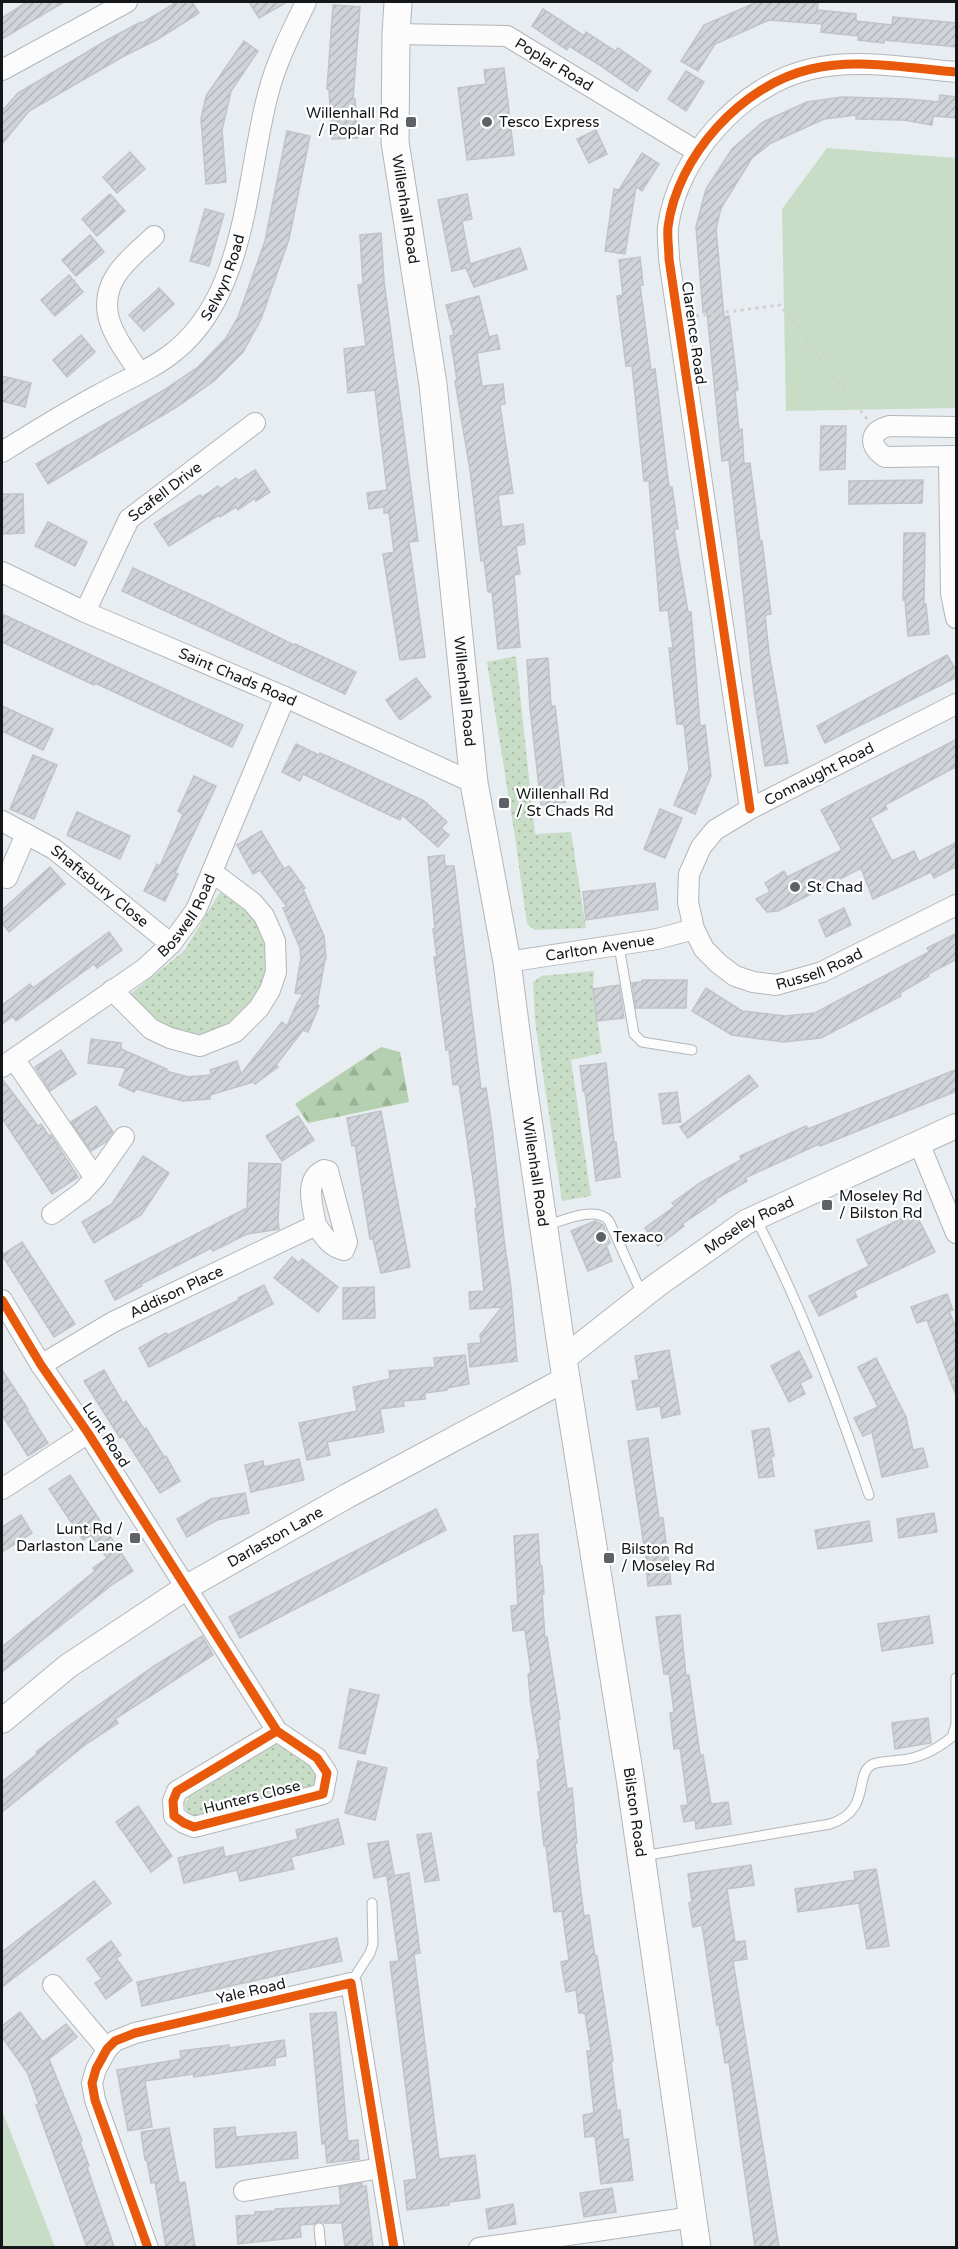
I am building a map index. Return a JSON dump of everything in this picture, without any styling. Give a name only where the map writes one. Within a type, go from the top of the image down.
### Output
[{"type":"main road","name":"Willenhall Road","points":[[398,2],[396,142],[433,384],[474,783],[507,962],[565,1369]]},
{"type":"main road","name":"Bilston Road","points":[[565,1369],[697,2247]]},
{"type":"street","points":[[2,70],[127,2]]},
{"type":"street","name":"Selwyn Road","points":[[2,452],[78,405],[174,352],[196,331],[209,314],[220,291],[240,230],[268,93],[277,66],[306,2]]},
{"type":"street","name":"Poplar Road","points":[[396,34],[507,36],[698,152]]},
{"type":"street","name":"Clarence Road","points":[[750,809],[677,318],[669,259],[668,228],[683,178],[698,152],[724,119],[753,96],[809,69],[840,65],[957,72]]},
{"type":"street","points":[[139,372],[115,336],[106,310],[108,296],[117,274],[154,236]]},
{"type":"street","name":"Scafell Drive","points":[[86,612],[129,519],[255,423]]},
{"type":"street","points":[[957,427],[889,426],[877,432],[873,445],[876,451],[885,458],[953,456],[951,593],[957,618]]},
{"type":"street","name":"Saint Chads Road","points":[[2,572],[86,612],[285,697],[474,783]]},
{"type":"street","name":"Boswell Road","points":[[8,1063],[144,969],[171,944],[196,910],[285,697]]},
{"type":"street","name":"Connaught Road","points":[[694,929],[688,902],[689,873],[701,847],[715,830],[750,809],[957,704]]},
{"type":"street","name":"Shaftsbury Close","points":[[2,821],[54,849],[171,944]]},
{"type":"street","points":[[7,878],[26,834]]},
{"type":"street","points":[[112,990],[151,1029],[170,1038],[200,1046],[235,1032],[259,1008],[270,990],[276,972],[275,941],[264,916],[252,902],[212,872]]},
{"type":"street","name":"Russell Road","points":[[694,929],[704,949],[735,976],[753,982],[776,985],[822,972],[957,905]]},
{"type":"street","name":"Carlton Avenue","points":[[507,962],[619,946],[694,929]]},
{"type":"street","points":[[8,1063],[95,1178]]},
{"type":"street","name":"Moseley Road","points":[[565,1369],[643,1296],[703,1250],[755,1217],[957,1126]]},
{"type":"street","points":[[52,1214],[82,1192],[95,1178],[124,1137]]},
{"type":"street","points":[[919,1143],[957,1233]]},
{"type":"street","name":"Addison Place","points":[[41,1365],[113,1322],[316,1225]]},
{"type":"street","name":"Lunt Road","points":[[2,1300],[41,1365],[88,1433],[187,1587]]},
{"type":"street","name":"Darlaston Lane","points":[[2,1721],[68,1666],[187,1587],[565,1369]]},
{"type":"street","points":[[2,1489],[88,1433]]},
{"type":"street","name":"Hunters Close","points":[[187,1587],[277,1731],[317,1758],[327,1773],[323,1794],[194,1827],[174,1816],[173,1801],[177,1791],[277,1731]]},
{"type":"street","points":[[351,1983],[394,2247]]},
{"type":"street","name":"Yale Road","points":[[107,2049],[115,2041],[135,2033],[351,1983]]},
{"type":"street","points":[[53,1985],[107,2049],[92,2083],[95,2100],[148,2247]]},
{"type":"street","points":[[244,2191],[381,2168]]},
{"type":"street","points":[[479,2247],[693,2217]]},
{"type":"lane","points":[[619,946],[634,1034],[642,1042],[692,1050]]},
{"type":"lane","points":[[543,1226],[587,1215],[605,1216],[643,1296]]},
{"type":"lane","points":[[755,1217],[781,1270],[828,1382],[869,1495]]},
{"type":"lane","points":[[640,1856],[840,1821],[860,1800],[861,1785],[866,1771],[873,1764],[906,1760],[928,1753],[952,1737],[956,1724],[956,1678]]},
{"type":"lane","points":[[351,1983],[370,1953],[373,1944],[372,1903]]},
{"type":"lane","points":[[319,2228],[321,2247]]},
{"type":"path","points":[[677,318],[780,305],[877,432]]},
{"type":"green space","points":[[827,148],[956,158],[956,408],[786,411],[782,209]]},
{"type":"green space","points":[[516,656],[535,834],[571,832],[586,928],[535,930],[527,924],[487,662]]},
{"type":"green space","points":[[220,892],[249,912],[262,927],[269,958],[264,990],[250,1009],[222,1029],[197,1035],[175,1030],[154,1018],[128,996],[184,951]]},
{"type":"green space","points":[[594,971],[593,989],[602,1053],[571,1060],[591,1196],[562,1201],[535,1021],[533,982],[541,976]]},
{"type":"green space","points":[[381,1047],[400,1052],[409,1102],[308,1123],[295,1104]]},
{"type":"green space","points":[[278,1743],[296,1753],[311,1766],[319,1777],[317,1786],[194,1818],[187,1812],[184,1804],[189,1797]]},
{"type":"green space","points":[[2,2110],[55,2247],[2,2247]]},
{"type":"building","points":[[27,2],[64,2],[2,39],[2,18]]},
{"type":"building","points":[[177,2],[192,2],[199,13],[158,39],[29,111],[2,144],[2,111],[18,93]]},
{"type":"building","points":[[249,2],[287,2],[259,18]]},
{"type":"building","points":[[757,2],[818,3],[817,10],[856,14],[856,21],[892,25],[893,17],[957,23],[957,47],[884,40],[884,43],[858,40],[859,36],[821,32],[822,24],[769,20],[715,44],[698,71],[681,61],[704,25]]},
{"type":"building","points":[[333,5],[360,7],[353,99],[355,99],[358,138],[332,139],[329,90],[327,89]]},
{"type":"building","points":[[543,9],[584,36],[586,32],[615,51],[618,48],[651,71],[637,91],[569,46],[567,50],[532,26]]},
{"type":"building","points":[[244,41],[258,51],[231,91],[222,130],[226,182],[206,184],[201,119],[206,96]]},
{"type":"building","points":[[504,68],[514,155],[467,160],[458,88],[486,84],[484,70]]},
{"type":"building","points":[[686,71],[704,82],[686,111],[668,99]]},
{"type":"building","points":[[940,95],[957,97],[957,118],[933,116],[932,125],[904,120],[856,119],[856,115],[824,119],[771,143],[752,158],[721,208],[716,229],[724,317],[729,316],[738,390],[735,391],[739,430],[742,429],[744,464],[750,463],[760,541],[762,541],[771,614],[765,615],[769,653],[788,763],[765,766],[754,692],[729,460],[722,461],[707,312],[703,312],[696,227],[706,189],[732,149],[763,122],[807,102],[842,97],[939,102]]},
{"type":"building","points":[[596,130],[607,154],[589,163],[577,139]]},
{"type":"building","points":[[287,131],[310,136],[289,239],[261,319],[243,352],[214,381],[178,406],[48,484],[36,464],[164,390],[198,367],[226,338],[238,317],[265,241]]},
{"type":"building","points":[[130,152],[145,169],[117,193],[103,177]]},
{"type":"building","points":[[642,153],[659,164],[642,191],[636,187],[625,254],[605,251],[614,189],[619,190]]},
{"type":"building","points":[[110,194],[125,211],[97,236],[82,219]]},
{"type":"building","points":[[467,194],[472,219],[462,221],[470,264],[520,248],[527,269],[474,287],[466,268],[452,271],[438,200]]},
{"type":"building","points":[[205,209],[224,214],[209,266],[190,261]]},
{"type":"building","points":[[381,233],[384,281],[418,541],[409,542],[425,657],[400,660],[383,554],[394,552],[389,513],[384,513],[384,507],[369,509],[367,493],[387,490],[375,390],[348,393],[344,349],[366,346],[358,285],[363,284],[360,235]]},
{"type":"building","points":[[90,235],[104,252],[76,276],[62,260]]},
{"type":"building","points":[[640,257],[643,285],[640,285],[651,370],[655,369],[669,487],[672,487],[678,529],[674,529],[688,612],[691,612],[700,726],[705,725],[711,776],[695,814],[674,805],[689,769],[684,724],[677,724],[669,648],[673,648],[668,610],[660,611],[649,481],[644,481],[632,366],[626,366],[617,296],[623,295],[619,260]]},
{"type":"building","points":[[69,275],[83,292],[55,316],[41,300]]},
{"type":"building","points":[[159,288],[174,304],[144,331],[129,315]]},
{"type":"building","points":[[479,296],[489,337],[497,335],[500,349],[477,353],[482,386],[503,384],[505,404],[500,405],[513,493],[498,495],[502,527],[523,524],[525,544],[516,546],[520,574],[514,575],[520,647],[498,649],[492,592],[488,592],[484,560],[481,561],[470,470],[455,381],[457,381],[450,336],[454,335],[446,305]]},
{"type":"building","points":[[81,335],[95,352],[67,377],[53,360]]},
{"type":"building","points":[[2,376],[31,383],[25,407],[2,401]]},
{"type":"building","points":[[821,426],[846,426],[845,469],[820,470]]},
{"type":"building","points":[[255,470],[270,492],[256,501],[255,498],[238,510],[236,507],[220,517],[219,515],[169,546],[154,524],[200,495],[202,497],[218,486],[220,489],[236,478],[238,481]]},
{"type":"building","points":[[923,480],[922,503],[849,504],[849,481]]},
{"type":"building","points":[[2,494],[23,494],[24,533],[2,534]]},
{"type":"building","points":[[48,522],[87,542],[75,566],[35,546]]},
{"type":"building","points":[[904,533],[925,533],[924,604],[926,604],[929,634],[908,636],[905,600],[903,600]]},
{"type":"building","points":[[133,568],[356,672],[345,694],[122,591]]},
{"type":"building","points":[[2,614],[243,725],[232,747],[2,642]]},
{"type":"building","points":[[947,655],[957,672],[957,677],[825,743],[817,726]]},
{"type":"building","points":[[548,658],[551,706],[555,706],[566,802],[541,805],[527,660]]},
{"type":"building","points":[[416,678],[431,697],[400,720],[386,700]]},
{"type":"building","points":[[2,706],[53,729],[43,750],[2,731]]},
{"type":"building","points":[[957,739],[957,766],[885,805],[887,809],[870,818],[892,861],[914,851],[919,862],[957,842],[957,866],[934,878],[931,872],[873,899],[861,868],[778,911],[767,912],[756,899],[770,892],[765,883],[784,871],[787,877],[842,850],[821,810]]},
{"type":"building","points":[[296,744],[424,801],[447,822],[441,828],[449,835],[438,847],[402,815],[400,820],[303,774],[300,781],[282,772]]},
{"type":"building","points":[[33,755],[57,765],[34,819],[10,809]]},
{"type":"building","points":[[194,776],[216,786],[175,873],[178,874],[165,901],[144,891],[157,864],[160,866],[183,814],[178,811]]},
{"type":"building","points":[[660,809],[682,818],[665,858],[644,849]]},
{"type":"building","points":[[77,812],[130,836],[120,859],[67,835]]},
{"type":"building","points":[[261,831],[284,869],[289,866],[305,888],[303,889],[324,936],[326,959],[317,1004],[319,1006],[308,1032],[303,1030],[276,1065],[278,1067],[255,1084],[253,1082],[210,1095],[210,1099],[183,1101],[136,1089],[134,1092],[119,1085],[126,1068],[88,1063],[91,1039],[121,1043],[121,1049],[167,1069],[166,1071],[188,1077],[212,1075],[210,1070],[237,1061],[241,1074],[282,1022],[287,1026],[303,994],[295,993],[301,958],[300,948],[283,908],[287,907],[260,870],[253,874],[237,845]]},
{"type":"building","points":[[444,855],[445,866],[454,866],[481,1089],[486,1088],[492,1128],[511,1288],[517,1361],[470,1367],[468,1344],[481,1343],[480,1335],[502,1307],[470,1309],[469,1292],[484,1291],[475,1209],[477,1208],[459,1084],[453,1085],[449,1050],[446,1050],[434,957],[437,957],[428,857]]},
{"type":"building","points":[[50,867],[65,884],[9,932],[2,923],[2,910]]},
{"type":"building","points":[[655,883],[658,909],[586,920],[583,892]]},
{"type":"building","points":[[844,908],[851,925],[826,937],[819,920]]},
{"type":"building","points":[[109,932],[122,950],[97,968],[94,964],[16,1021],[13,1016],[2,1024],[2,1005],[30,984],[33,988]]},
{"type":"building","points":[[957,933],[957,959],[928,974],[929,976],[900,993],[901,996],[821,1038],[783,1042],[732,1035],[692,1011],[706,988],[742,1011],[785,1016],[815,1013],[929,952],[927,948]]},
{"type":"building","points":[[642,980],[687,980],[686,1008],[636,1008],[632,983],[642,982]]},
{"type":"building","points":[[619,985],[624,1018],[597,1021],[593,989]]},
{"type":"building","points":[[61,1050],[76,1074],[50,1091],[35,1067]]},
{"type":"building","points":[[606,1063],[620,1177],[596,1181],[580,1066]]},
{"type":"building","points":[[957,1069],[957,1091],[820,1146],[819,1144],[745,1178],[747,1181],[714,1200],[716,1201],[682,1224],[684,1226],[658,1246],[645,1228],[675,1206],[672,1203],[700,1183],[741,1160],[740,1156],[806,1126],[808,1129]]},
{"type":"building","points":[[749,1075],[758,1086],[688,1138],[680,1127]]},
{"type":"building","points":[[2,1079],[38,1126],[41,1124],[49,1136],[51,1135],[78,1177],[52,1194],[2,1118]]},
{"type":"building","points":[[677,1092],[681,1122],[663,1124],[659,1094]]},
{"type":"building","points":[[96,1106],[113,1132],[106,1142],[91,1151],[71,1122]]},
{"type":"building","points":[[381,1111],[410,1267],[381,1273],[373,1239],[370,1239],[355,1145],[352,1146],[347,1118]]},
{"type":"building","points":[[298,1116],[314,1140],[282,1161],[266,1136]]},
{"type":"building","points":[[143,1156],[169,1173],[141,1215],[94,1243],[82,1222],[112,1204]]},
{"type":"building","points":[[249,1163],[281,1164],[279,1229],[247,1234],[213,1251],[211,1248],[115,1300],[105,1281],[247,1208]]},
{"type":"building","points":[[915,1212],[935,1252],[854,1291],[857,1297],[819,1316],[809,1296],[869,1266],[857,1240]]},
{"type":"building","points":[[595,1221],[603,1225],[610,1243],[606,1245],[612,1261],[588,1271],[571,1231]]},
{"type":"building","points":[[22,1242],[75,1324],[54,1337],[2,1255]]},
{"type":"building","points":[[292,1257],[299,1263],[302,1259],[338,1287],[318,1312],[274,1278]]},
{"type":"building","points":[[264,1285],[273,1304],[149,1367],[139,1348],[166,1333],[168,1335],[239,1300],[238,1298]]},
{"type":"building","points":[[374,1287],[375,1318],[343,1319],[343,1288]]},
{"type":"building","points":[[947,1294],[953,1310],[949,1311],[957,1330],[955,1393],[927,1320],[917,1323],[911,1307]]},
{"type":"building","points":[[669,1350],[680,1414],[662,1418],[660,1406],[637,1410],[632,1381],[639,1380],[635,1356]]},
{"type":"building","points":[[799,1351],[812,1377],[800,1383],[805,1394],[789,1402],[771,1366]]},
{"type":"building","points":[[465,1355],[469,1384],[425,1393],[425,1399],[403,1401],[404,1406],[380,1409],[384,1432],[327,1442],[330,1455],[307,1460],[299,1423],[357,1411],[353,1387],[390,1379],[389,1371],[435,1367],[434,1358]]},
{"type":"building","points":[[876,1358],[906,1417],[913,1450],[923,1448],[928,1467],[882,1477],[872,1432],[863,1436],[854,1418],[878,1407],[858,1367]]},
{"type":"building","points":[[2,1370],[48,1443],[28,1456],[2,1415]]},
{"type":"building","points":[[104,1370],[123,1403],[126,1401],[144,1429],[146,1428],[180,1481],[160,1493],[123,1436],[120,1438],[84,1381]]},
{"type":"building","points":[[769,1428],[774,1456],[771,1456],[774,1476],[759,1478],[752,1431]]},
{"type":"building","points":[[648,1438],[659,1518],[663,1518],[671,1584],[648,1586],[628,1441]]},
{"type":"building","points":[[299,1459],[304,1480],[251,1492],[245,1465],[263,1461],[264,1467]]},
{"type":"building","points":[[70,1475],[133,1571],[113,1584],[2,1672],[2,1647],[95,1571],[93,1568],[107,1558],[91,1535],[83,1540],[49,1489]]},
{"type":"building","points":[[245,1493],[249,1513],[217,1520],[187,1537],[177,1519],[211,1499]]},
{"type":"building","points":[[436,1509],[446,1530],[240,1638],[229,1617]]},
{"type":"building","points":[[934,1513],[937,1532],[899,1538],[897,1519]]},
{"type":"building","points":[[21,1515],[32,1533],[2,1552],[2,1527]]},
{"type":"building","points":[[869,1521],[872,1541],[818,1549],[815,1530]]},
{"type":"building","points":[[538,1534],[544,1594],[542,1594],[545,1638],[547,1637],[560,1719],[558,1720],[567,1789],[572,1788],[577,1843],[575,1843],[584,1916],[589,1915],[595,1956],[597,1956],[613,2061],[611,2061],[617,2111],[620,2110],[623,2140],[628,2139],[633,2180],[601,2184],[595,2136],[585,2137],[583,2115],[594,2113],[587,2051],[591,2051],[585,2013],[579,2013],[576,1990],[566,1992],[561,1962],[569,1960],[562,1911],[554,1912],[546,1846],[544,1846],[538,1792],[541,1792],[537,1760],[540,1759],[531,1705],[528,1674],[531,1673],[525,1630],[513,1631],[511,1606],[518,1605],[514,1536]]},
{"type":"building","points":[[680,1615],[686,1676],[689,1675],[700,1755],[703,1755],[711,1804],[728,1802],[731,1824],[696,1829],[695,1820],[684,1822],[681,1806],[688,1805],[680,1748],[674,1749],[670,1713],[674,1712],[669,1674],[664,1674],[656,1617]]},
{"type":"building","points":[[929,1616],[933,1643],[882,1651],[878,1624]]},
{"type":"building","points":[[202,1636],[213,1655],[115,1719],[118,1723],[86,1744],[2,1812],[2,1782],[37,1754],[36,1752],[154,1666]]},
{"type":"building","points":[[350,1689],[379,1695],[365,1754],[339,1748]]},
{"type":"building","points":[[928,1718],[931,1743],[895,1749],[892,1723]]},
{"type":"building","points":[[358,1761],[387,1768],[375,1820],[345,1813]]},
{"type":"building","points":[[138,1806],[172,1856],[151,1872],[116,1822]]},
{"type":"building","points":[[338,1819],[344,1844],[291,1857],[294,1869],[240,1881],[237,1870],[184,1883],[178,1858],[223,1847],[225,1857],[272,1846],[298,1839],[296,1830]]},
{"type":"building","points":[[431,1833],[439,1880],[425,1882],[417,1835]]},
{"type":"building","points":[[388,1841],[394,1874],[374,1878],[368,1844]]},
{"type":"building","points":[[751,1865],[754,1885],[727,1889],[735,1942],[745,1941],[747,1959],[733,1961],[779,2247],[755,2247],[729,2062],[725,2063],[719,2024],[717,2025],[702,1925],[693,1927],[689,1903],[692,1902],[688,1874]]},
{"type":"building","points":[[876,1869],[889,1946],[867,1949],[859,1903],[798,1912],[795,1889],[855,1880],[854,1872]]},
{"type":"building","points":[[409,1873],[420,1953],[414,1954],[439,2159],[475,2155],[480,2198],[449,2202],[449,2205],[407,2210],[404,2181],[417,2179],[390,1962],[399,1961],[387,1877]]},
{"type":"building","points":[[94,1881],[111,1903],[2,1987],[2,1952]]},
{"type":"building","points":[[337,1938],[342,1961],[142,2006],[137,1982]]},
{"type":"building","points":[[111,1941],[121,1955],[116,1958],[132,1980],[106,1999],[95,1983],[102,1979],[87,1959]]},
{"type":"building","points":[[20,2012],[43,2042],[66,2024],[77,2037],[49,2059],[82,2141],[80,2142],[89,2166],[87,2167],[114,2247],[87,2247],[36,2105],[39,2104],[27,2072],[2,2037],[2,2026]]},
{"type":"building","points":[[336,2012],[348,2141],[358,2140],[359,2159],[327,2163],[325,2143],[322,2144],[310,2014]]},
{"type":"building","points":[[284,2040],[286,2056],[275,2058],[275,2065],[194,2077],[193,2074],[145,2081],[152,2127],[128,2131],[117,2070],[181,2059],[180,2051],[229,2045],[229,2048]]},
{"type":"building","points":[[235,2127],[236,2137],[296,2132],[298,2158],[216,2168],[214,2129]]},
{"type":"building","points":[[169,2128],[179,2183],[185,2182],[195,2247],[166,2247],[155,2182],[151,2183],[147,2160],[145,2160],[141,2132]]},
{"type":"building","points":[[362,2183],[362,2187],[366,2186],[373,2247],[345,2247],[342,2223],[319,2221],[314,2224],[300,2225],[301,2237],[238,2244],[236,2216],[255,2215],[255,2212],[275,2211],[275,2209],[341,2205],[339,2187]]},
{"type":"building","points":[[612,2188],[616,2212],[584,2217],[580,2193]]},
{"type":"building","points":[[513,2204],[516,2224],[489,2229],[486,2209]]},
{"type":"cycle path","points":[[750,809],[669,259],[668,227],[674,201],[684,175],[699,150],[717,128],[737,108],[760,91],[785,78],[811,69],[846,64],[956,72]]},
{"type":"cycle path","points":[[2,1300],[41,1365],[88,1433],[277,1731],[317,1758],[327,1773],[323,1794],[194,1827],[174,1816],[173,1801],[177,1791],[277,1731]]},
{"type":"cycle path","points":[[148,2248],[95,2100],[92,2083],[96,2069],[107,2049],[115,2041],[135,2033],[351,1983],[394,2248]]},
{"type":"place","name":"Willenhall Rd / Poplar Rd","points":[[411,122]]},
{"type":"place","name":"Tesco Express","points":[[487,122]]},
{"type":"place","name":"Willenhall Rd / St Chads Rd","points":[[504,803]]},
{"type":"place","name":"St Chad","points":[[795,887]]},
{"type":"place","name":"Moseley Rd / Bilston Rd","points":[[827,1205]]},
{"type":"place","name":"Texaco","points":[[601,1237]]},
{"type":"place","name":"Lunt Rd / Darlaston Lane","points":[[135,1538]]},
{"type":"place","name":"Bilston Rd / Moseley Rd","points":[[609,1558]]}]
